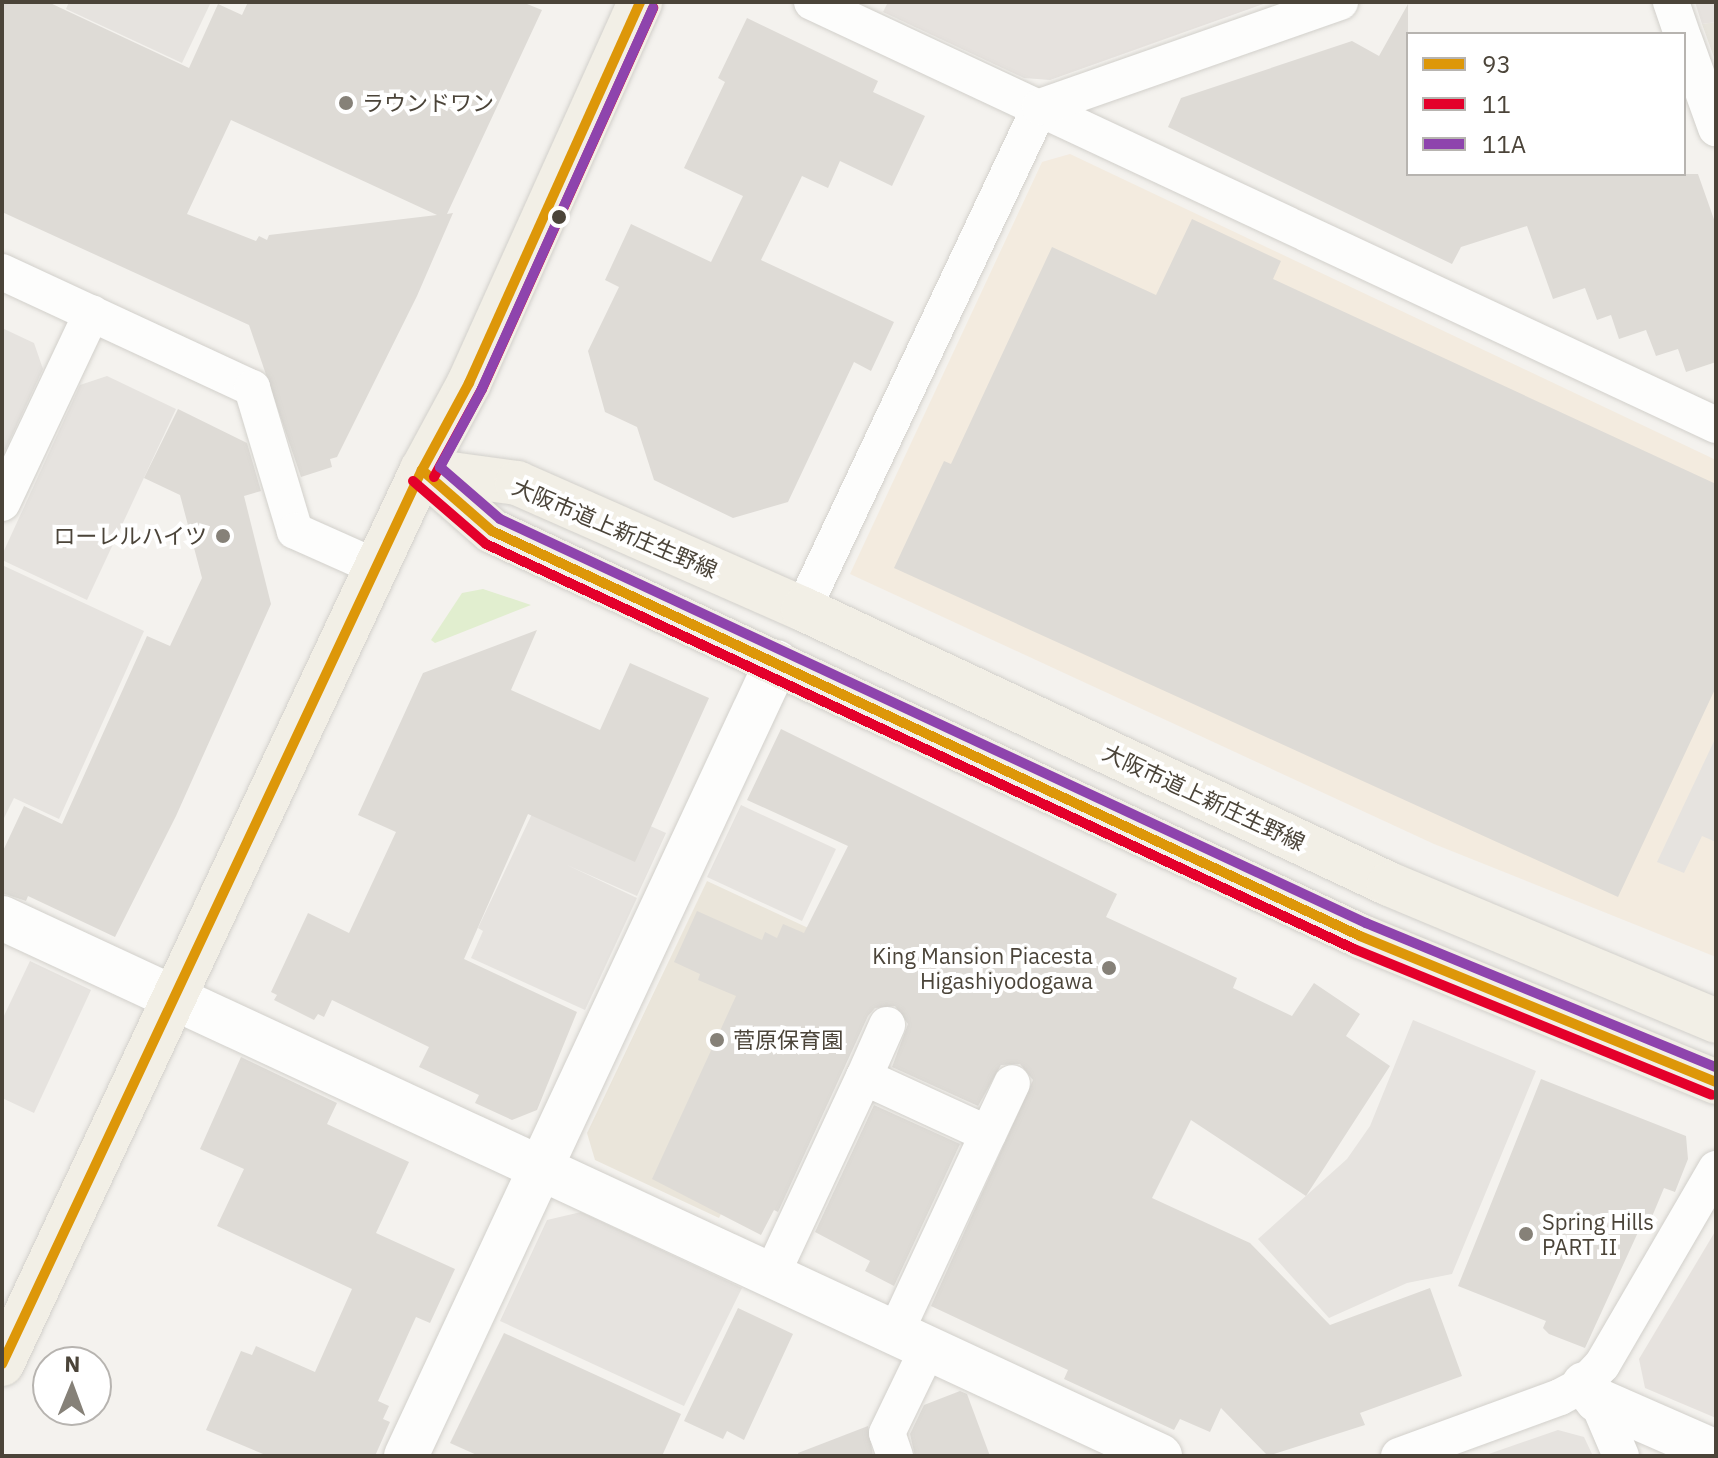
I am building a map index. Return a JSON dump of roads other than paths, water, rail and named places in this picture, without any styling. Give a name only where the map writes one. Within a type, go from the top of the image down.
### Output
[{"type":"main road","points":[[2,1364],[422,470],[469,383],[640,2]]},
{"type":"main road","points":[[422,470],[492,531],[1360,936],[1716,1082]]},
{"type":"main road","name":"大阪市道上新庄生野線","points":[[422,470],[517,483],[803,609],[1389,884],[1716,1021]]},
{"type":"street","points":[[812,2],[1716,425]]},
{"type":"street","points":[[803,609],[1040,107],[1340,2]]},
{"type":"street","points":[[1671,2],[1681,32]]},
{"type":"street","points":[[1686,45],[1716,128]]},
{"type":"street","points":[[2,272],[252,388],[295,531],[378,568]]},
{"type":"street","points":[[2,503],[92,313]]},
{"type":"street","points":[[406,1456],[777,662]]},
{"type":"street","points":[[2,918],[1160,1456]]},
{"type":"street","points":[[772,1274],[887,1025]]},
{"type":"street","points":[[864,1077],[988,1134]]},
{"type":"street","points":[[895,1456],[887,1433],[911,1340],[988,1134],[1012,1083]]},
{"type":"street","points":[[1621,1456],[1590,1392],[1602,1365],[1716,1169]]},
{"type":"street","points":[[1399,1456],[1560,1397],[1590,1392],[1716,1452]]},
{"type":"place","name":"ラウンドワン","points":[[346,103]]},
{"type":"place","name":"ローレルハイツ","points":[[223,536]]},
{"type":"place","name":"King Mansion Piacesta Higashiyodogawa","points":[[1109,968]]},
{"type":"place","name":"菅原保育園","points":[[717,1040]]},
{"type":"place","name":"Spring Hills PART II","points":[[1526,1234]]}]
